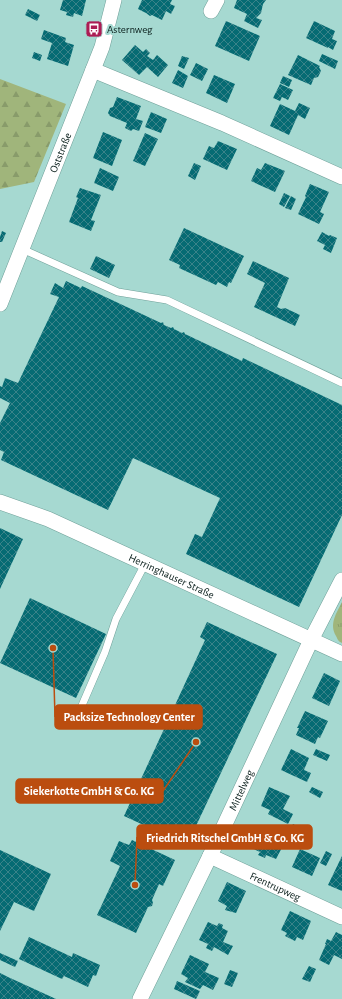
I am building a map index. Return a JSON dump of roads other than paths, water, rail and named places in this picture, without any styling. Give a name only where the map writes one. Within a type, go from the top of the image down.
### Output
[{"type":"street","name":"Oststraße","points":[[0,304],[94,70],[102,47],[114,0]]},
{"type":"street","points":[[94,70],[222,123],[342,178]]},
{"type":"street","name":"Herringhauser Straße","points":[[0,502],[48,519],[342,654]]},
{"type":"street","name":"Mittelweg","points":[[140,999],[210,856],[311,640],[342,580]]},
{"type":"street","name":"Frentrupweg","points":[[210,856],[342,917]]},
{"type":"lane","points":[[22,249],[118,292],[167,300],[342,383]]},
{"type":"lane","points":[[80,710],[105,652],[116,619],[145,564]]},
{"type":"place","name":"Asternweg","points":[[94,29]]},
{"type":"place","name":"Packsize Technology Center","points":[[53,648]]},
{"type":"place","name":"Siekerkotte GmbH & Co. KG","points":[[196,742]]},
{"type":"place","name":"Friedrich Ritschel GmbH & Co. KG","points":[[135,885]]}]
